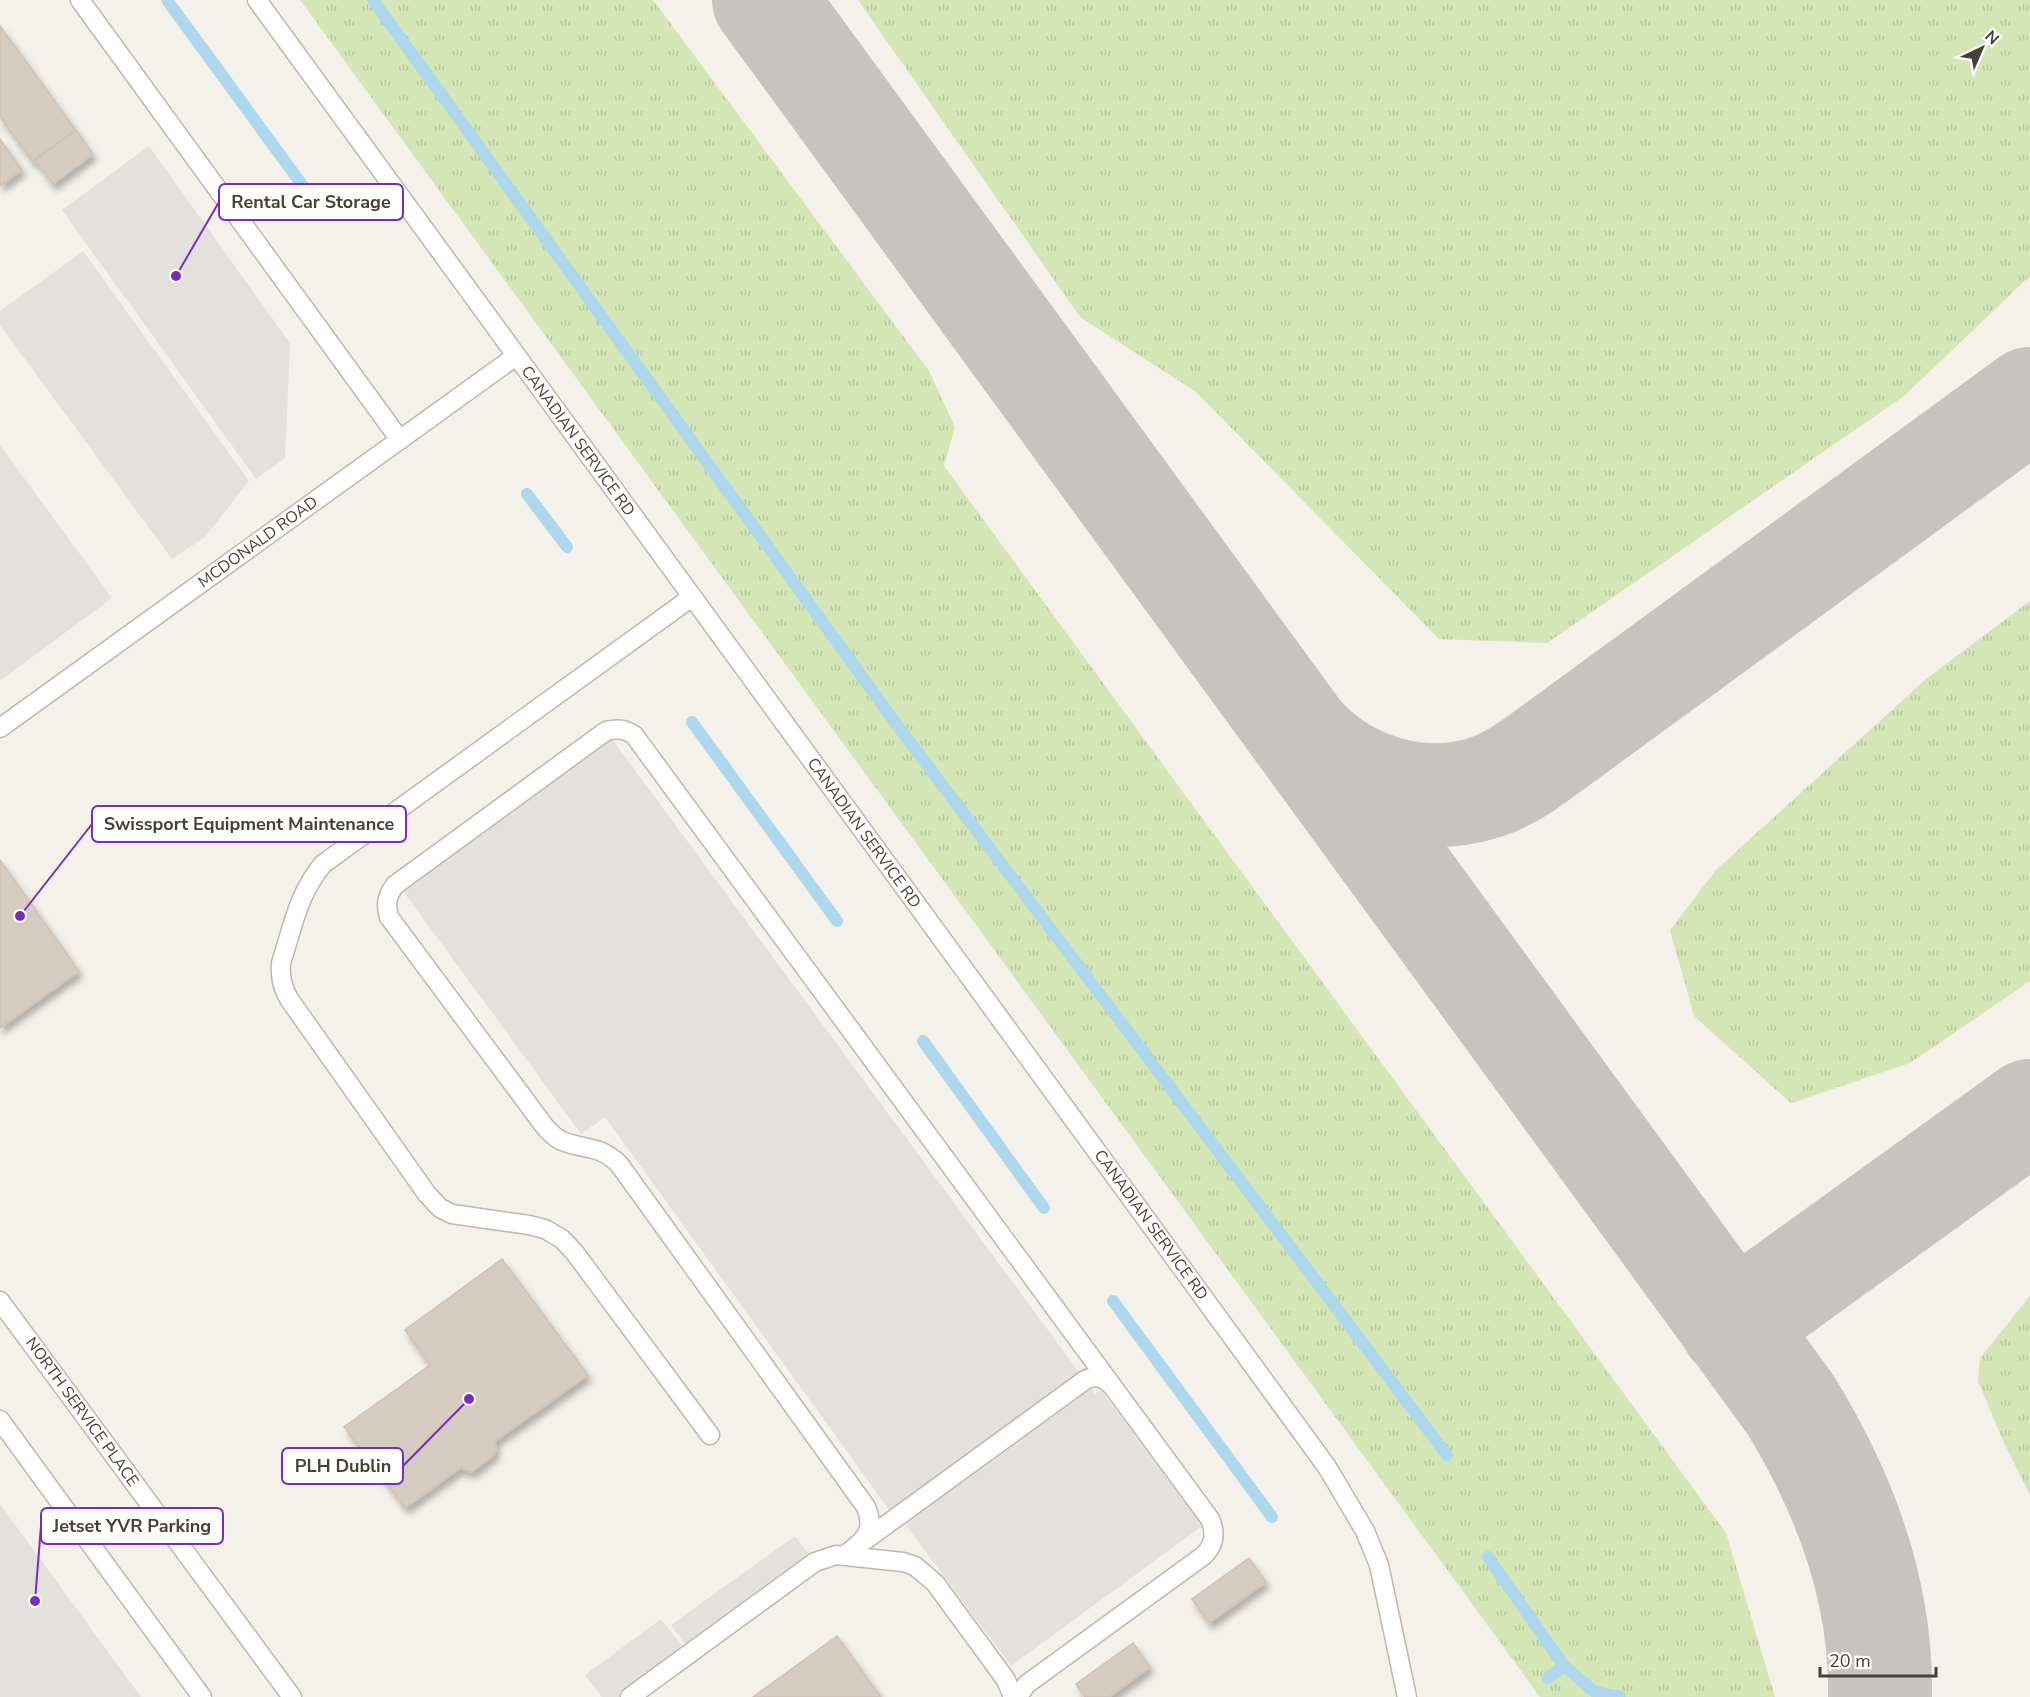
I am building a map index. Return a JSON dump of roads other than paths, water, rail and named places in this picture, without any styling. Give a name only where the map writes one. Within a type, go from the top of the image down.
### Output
[{"type":"lane","points":[[80,0],[400,440]]},
{"type":"lane","name":"CANADIAN SERVICE RD","points":[[257,0],[1327,1467],[1350,1502],[1379,1565],[1407,1697]]},
{"type":"lane","name":"MCDONALD ROAD","points":[[0,728],[516,356]]},
{"type":"lane","points":[[692,597],[323,864],[302,897],[281,963],[280,974],[281,986],[288,999],[427,1194],[440,1208],[466,1217],[545,1229],[562,1239],[575,1253],[710,1436]]},
{"type":"lane","points":[[861,1543],[870,1524],[870,1516],[866,1507],[619,1164],[602,1151],[558,1139],[545,1127],[389,917],[387,908],[389,893],[395,885],[606,731],[615,728],[626,729],[634,735],[1210,1519],[1213,1527],[1213,1543],[1203,1556],[1027,1684],[1017,1697]]},
{"type":"lane","name":"NORTH SERVICE PLACE","points":[[0,1301],[292,1697]]},
{"type":"lane","points":[[845,1555],[1085,1380],[1098,1377],[1104,1378],[1110,1384]]},
{"type":"lane","points":[[0,1420],[202,1697]]},
{"type":"lane","points":[[630,1697],[815,1562],[827,1556],[845,1555],[903,1562],[926,1573],[1006,1680],[1013,1697]]},
{"type":"waterway","points":[[167,0],[319,208]]},
{"type":"waterway","points":[[373,0],[894,721],[1447,1455]]},
{"type":"waterway","points":[[527,494],[567,547]]},
{"type":"waterway","points":[[692,722],[837,921]]},
{"type":"waterway","points":[[923,1041],[1044,1208]]},
{"type":"waterway","points":[[1113,1301],[1272,1517]]},
{"type":"waterway","points":[[1488,1557],[1564,1666],[1595,1692],[1620,1697]]},
{"type":"waterway","points":[[1548,1678],[1564,1666]]},
{"type":"place","name":"Rental Car Storage","points":[[176,276]]},
{"type":"place","name":"Swissport Equipment Maintenance","points":[[20,916]]},
{"type":"place","name":"PLH Dublin","points":[[469,1399]]},
{"type":"place","name":"Jetset YVR Parking","points":[[35,1601]]}]
